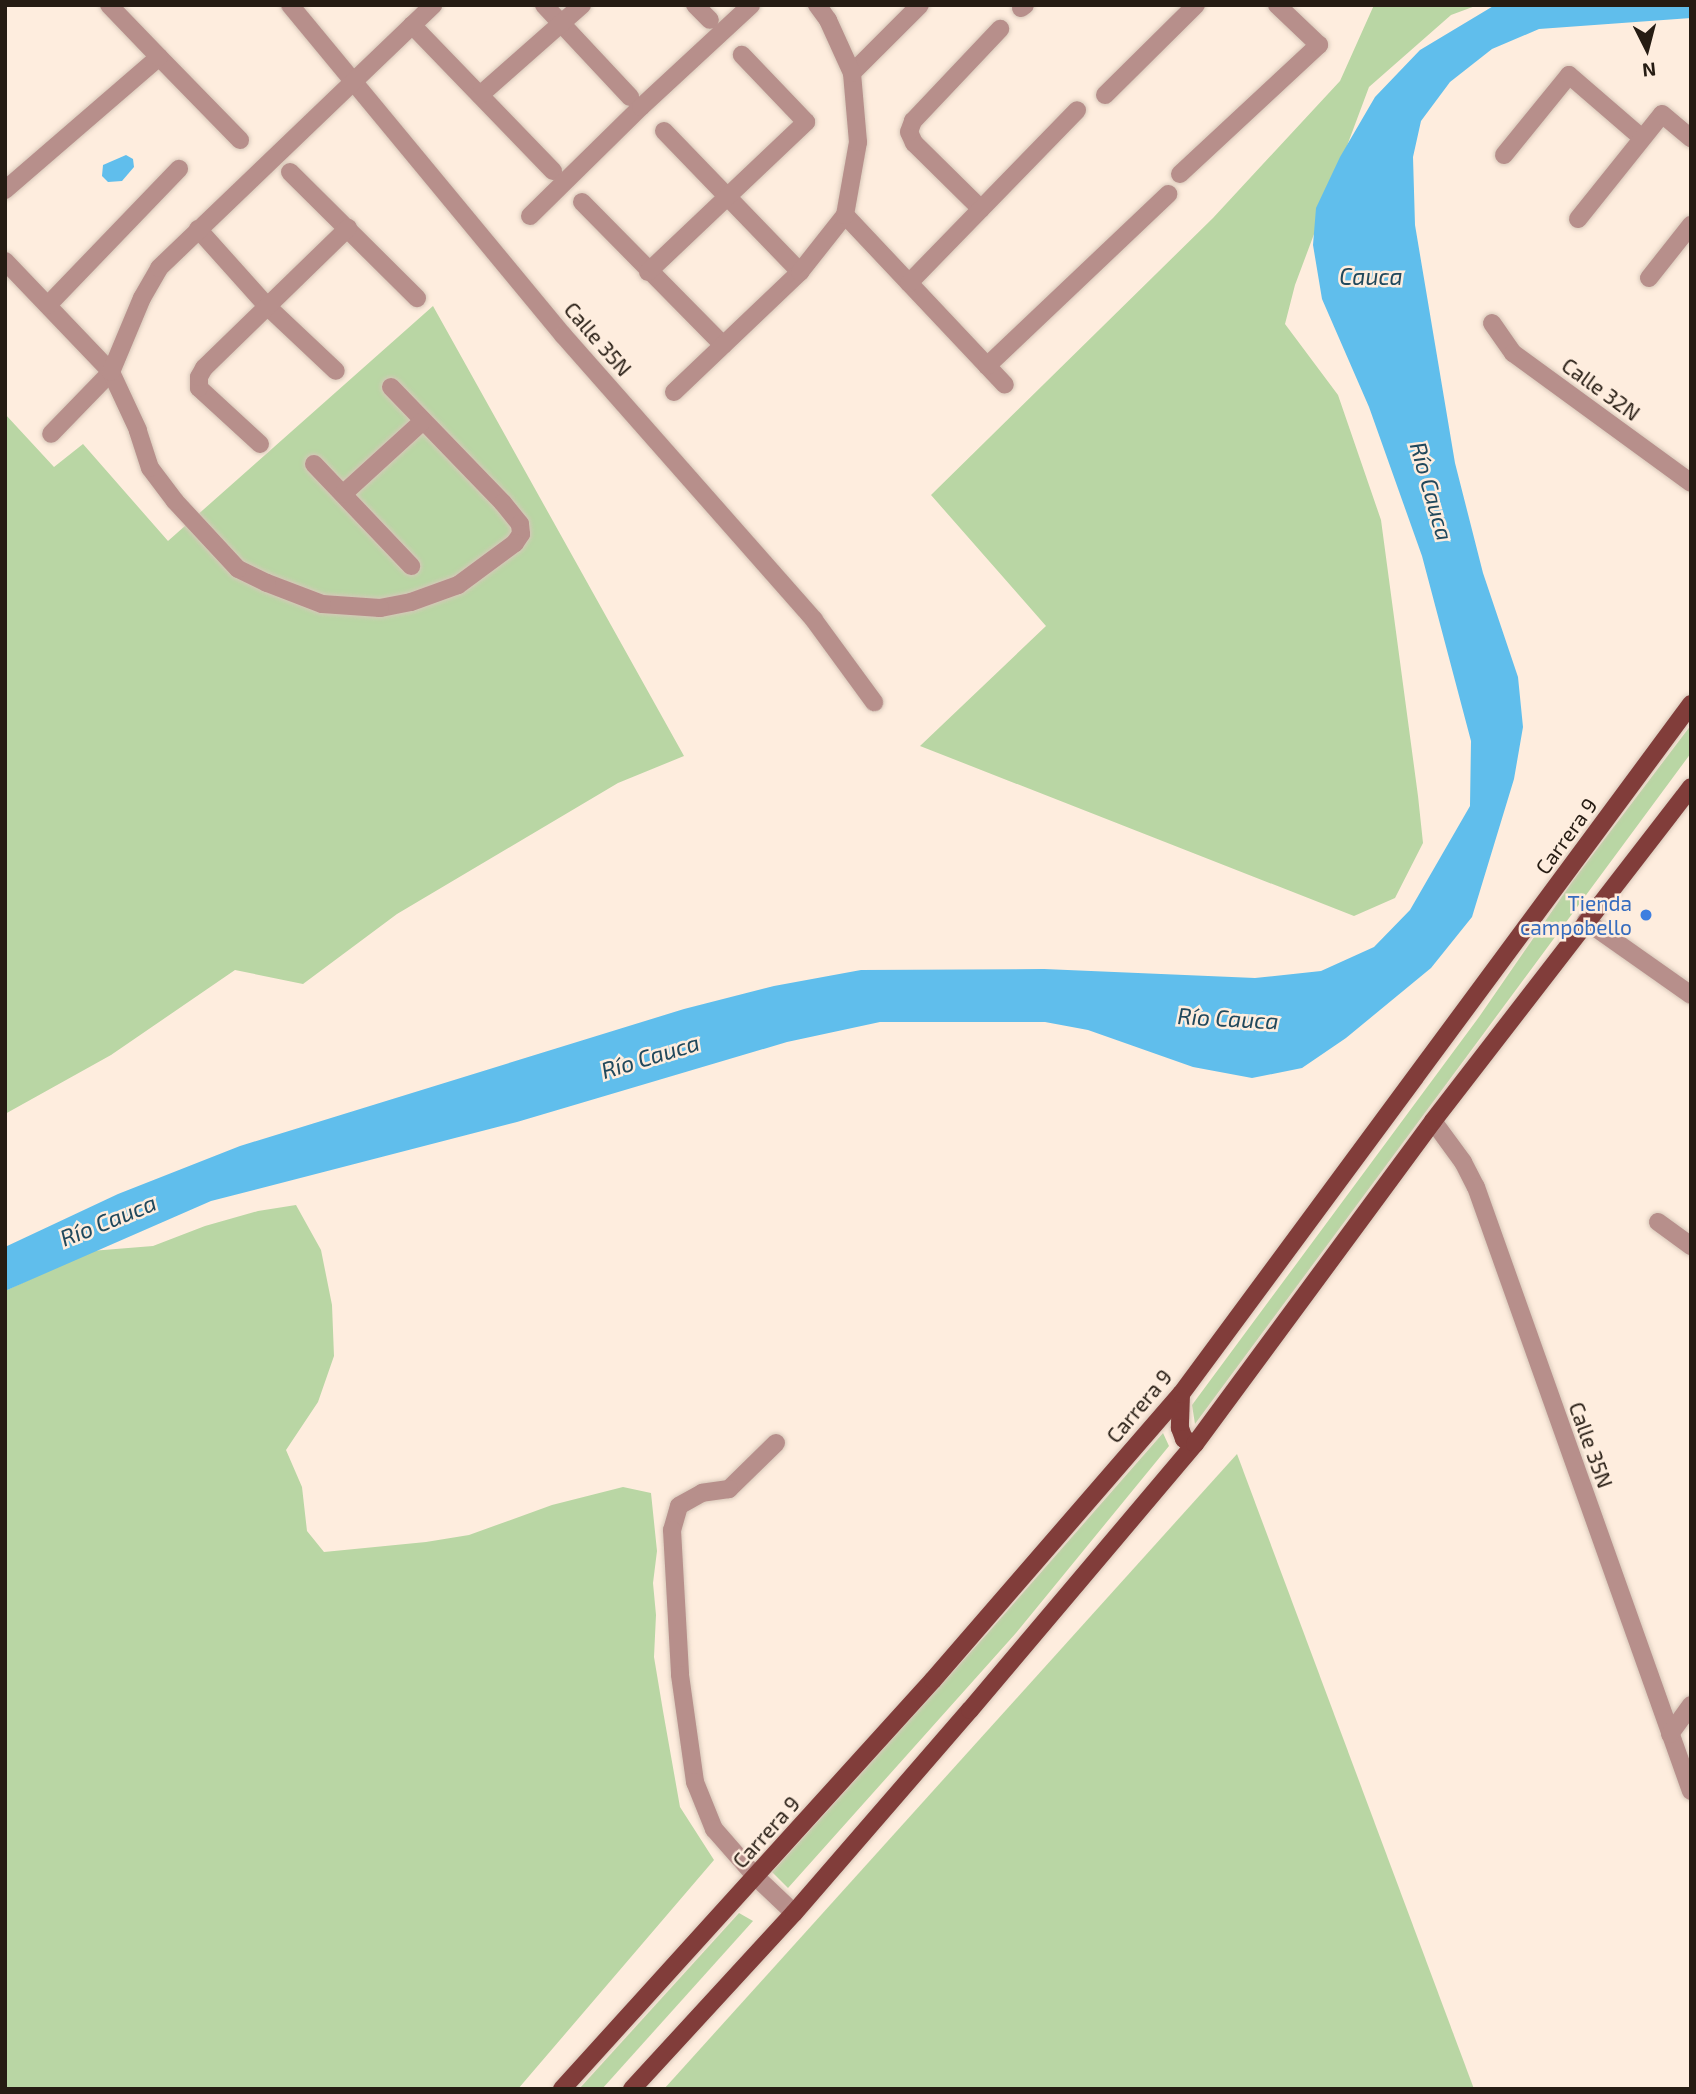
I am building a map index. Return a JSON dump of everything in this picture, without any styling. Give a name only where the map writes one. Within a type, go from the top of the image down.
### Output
[{"type":"main road","name":"Carrera 9","points":[[562,2089],[933,1680],[1181,1394],[1691,704]]},
{"type":"main road","points":[[632,2089],[794,1913],[1195,1444],[1433,1121],[1691,787]]},
{"type":"main road","points":[[1181,1394],[1180,1429],[1184,1439],[1195,1444]]},
{"type":"street","points":[[109,5],[240,140]]},
{"type":"street","name":"Calle 35N","points":[[290,5],[563,335],[814,620],[874,702]]},
{"type":"street","points":[[544,5],[629,97]]},
{"type":"street","points":[[480,95],[582,5]]},
{"type":"street","points":[[695,5],[710,20]]},
{"type":"street","points":[[530,216],[751,5]]},
{"type":"street","points":[[674,392],[800,272],[845,215],[858,142],[852,73],[828,20],[817,5]]},
{"type":"street","points":[[852,73],[920,5]]},
{"type":"street","points":[[1105,95],[1196,5]]},
{"type":"street","points":[[1180,174],[1319,45],[1277,5]]},
{"type":"street","points":[[51,434],[111,372],[142,298],[159,268],[355,81],[427,7]]},
{"type":"street","points":[[412,25],[553,171]]},
{"type":"street","points":[[981,209],[914,143],[909,132],[913,121],[1000,29]]},
{"type":"street","points":[[648,272],[806,122],[742,55]]},
{"type":"street","points":[[5,190],[159,57]]},
{"type":"street","points":[[1504,155],[1569,75],[1642,138]]},
{"type":"street","points":[[908,283],[1077,110]]},
{"type":"street","points":[[1578,219],[1662,114],[1691,138]]},
{"type":"street","points":[[664,131],[800,272]]},
{"type":"street","points":[[48,304],[179,169]]},
{"type":"street","points":[[290,172],[417,298]]},
{"type":"street","points":[[986,366],[1168,194]]},
{"type":"street","points":[[582,202],[648,272],[723,345]]},
{"type":"street","points":[[845,215],[1005,385]]},
{"type":"street","points":[[260,444],[199,388],[199,377],[204,368],[348,228]]},
{"type":"street","points":[[198,229],[268,307],[336,371]]},
{"type":"street","points":[[1649,278],[1689,231]]},
{"type":"street","points":[[5,261],[111,372],[138,430],[150,468],[175,501],[238,569],[322,604],[380,608],[440,593],[458,585],[515,543],[522,534],[520,524],[503,503],[391,387]]},
{"type":"street","name":"Calle 32N","points":[[1492,323],[1513,353],[1691,484]]},
{"type":"street","points":[[343,494],[423,421]]},
{"type":"street","points":[[314,464],[411,566]]},
{"type":"street","points":[[1586,921],[1691,995]]},
{"type":"street","name":"Calle 35N","points":[[1433,1121],[1463,1162],[1476,1187],[1691,1791]]},
{"type":"street","points":[[1658,1222],[1691,1246]]},
{"type":"street","points":[[776,1443],[729,1489],[702,1493],[679,1507],[672,1530],[680,1675],[695,1782],[714,1829],[756,1877],[794,1913]]},
{"type":"street","points":[[1670,1734],[1691,1705]]},
{"type":"green space","points":[[1374,5],[1478,5],[1451,15],[1369,87],[1295,285],[1285,324],[1338,395],[1381,520],[1418,796],[1423,843],[1395,898],[1354,916],[920,746],[1046,626],[931,495],[1213,218],[1340,81]]},
{"type":"green space","points":[[433,306],[684,756],[618,783],[397,914],[303,984],[235,970],[111,1055],[5,1114],[5,414],[54,467],[83,444],[168,541]]},
{"type":"green space","points":[[1691,725],[1691,753],[1195,1424],[1192,1405],[1479,1017],[1572,882]]},
{"type":"green space","points":[[296,1205],[321,1250],[332,1305],[334,1356],[318,1402],[286,1450],[302,1487],[307,1531],[324,1552],[426,1542],[469,1535],[552,1505],[623,1487],[651,1493],[657,1551],[653,1583],[656,1615],[654,1657],[663,1711],[680,1807],[714,1860],[518,2089],[5,2089],[5,1291],[91,1251],[153,1246],[205,1226],[258,1211]]},
{"type":"green space","points":[[1163,1433],[1169,1446],[1016,1633],[788,1888],[772,1872],[986,1635]]},
{"type":"green space","points":[[1237,1454],[1474,2089],[664,2089]]},
{"type":"green space","points":[[739,1913],[753,1921],[602,2089],[579,2089]]},
{"type":"water","name":"Cauca","points":[[1495,5],[1691,5],[1691,18],[1539,29],[1492,49],[1450,82],[1421,121],[1413,157],[1415,225],[1455,463],[1483,573],[1518,677],[1523,727],[1514,779],[1472,917],[1431,968],[1346,1038],[1302,1068],[1252,1078],[1193,1067],[1088,1030],[1045,1022],[880,1022],[787,1042],[517,1122],[211,1201],[5,1291],[5,1247],[118,1194],[240,1146],[684,1009],[774,986],[861,970],[1044,969],[1255,978],[1321,971],[1374,947],[1410,910],[1470,806],[1471,741],[1422,556],[1369,407],[1322,299],[1313,245],[1316,208],[1340,157],[1375,97],[1420,50]]},
{"type":"water","points":[[126,155],[133,159],[134,167],[122,181],[108,182],[102,176],[103,165]]},
{"type":"place","name":"Tienda campobello","points":[[1646,915]]},
{"type":"water label","name":"Río Cauca","points":[[1432,491]]},
{"type":"water label","name":"Río Cauca","points":[[1228,1018]]},
{"type":"water label","name":"Río Cauca","points":[[650,1056]]},
{"type":"water label","name":"Río Cauca","points":[[108,1220]]}]
